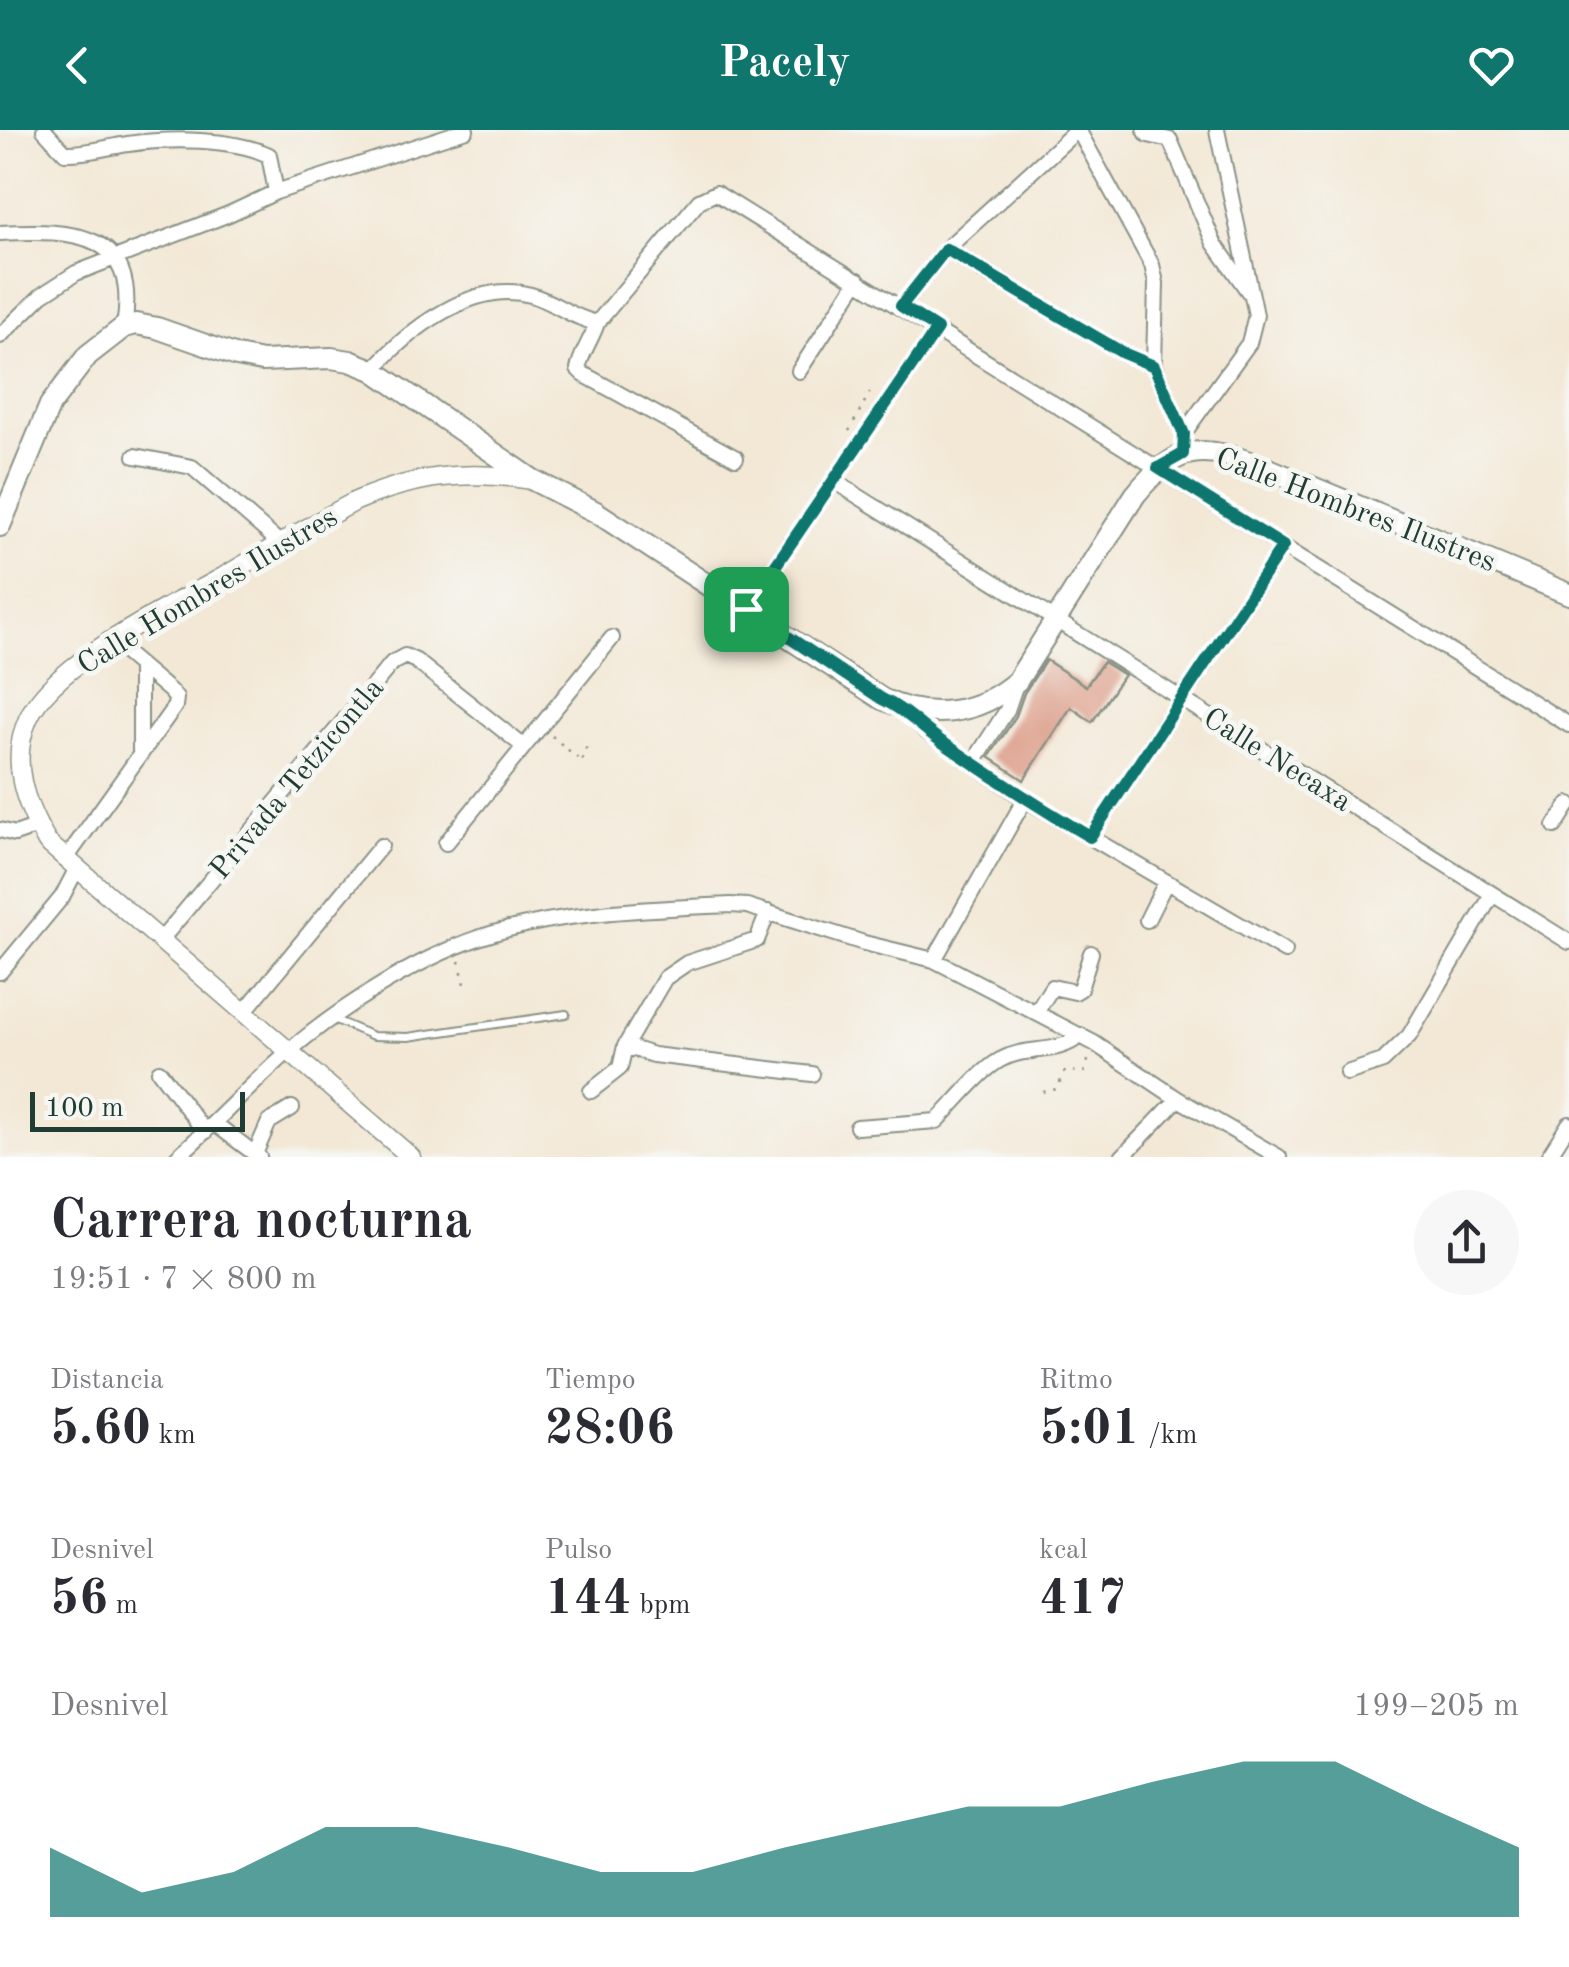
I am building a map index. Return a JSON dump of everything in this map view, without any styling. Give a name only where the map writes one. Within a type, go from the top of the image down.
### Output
[{"type":"main road","points":[[0,526],[50,405],[88,355],[124,327],[136,324],[157,328],[262,361],[331,358],[374,370]]},
{"type":"main road","name":"Calle Hombres Ilustres","points":[[374,370],[533,480],[596,512],[882,699],[902,708],[940,714],[962,710],[1003,693],[1017,681],[1135,495],[1184,444],[1223,452],[1264,467],[1569,594]]},
{"type":"street","points":[[44,130],[65,153],[133,144],[218,142],[253,148],[270,155],[276,192]]},
{"type":"street","points":[[0,336],[42,295],[76,273],[276,192],[466,130]]},
{"type":"street","points":[[1145,130],[1148,135],[1170,140],[1214,242],[1251,296]]},
{"type":"street","points":[[1184,444],[1249,343],[1256,315],[1217,130]]},
{"type":"street","points":[[901,306],[946,249],[1075,132],[1090,151],[1152,265],[1156,283],[1154,366],[1184,444]]},
{"type":"street","points":[[736,458],[578,369],[597,323],[708,194],[727,197],[1569,725]]},
{"type":"street","points":[[0,232],[92,240],[109,248],[118,258],[127,285],[124,327]]},
{"type":"street","points":[[946,249],[1123,353],[1154,366]]},
{"type":"street","points":[[800,370],[858,280]]},
{"type":"street","points":[[374,370],[411,332],[432,317],[489,296],[530,295],[578,320],[597,323]]},
{"type":"street","points":[[746,609],[937,329]]},
{"type":"street","points":[[135,456],[192,467],[281,544]]},
{"type":"street","name":"Calle Hombres Ilustres","points":[[411,1157],[47,842],[20,778],[20,754],[28,716],[54,684],[111,641],[356,501],[406,482],[487,473],[533,480]]},
{"type":"street","name":"Calle Necaxa","points":[[834,481],[1569,942]]},
{"type":"street","points":[[1090,837],[1283,546]]},
{"type":"street","points":[[446,843],[612,638]]},
{"type":"street","points":[[0,972],[62,898],[71,865],[140,752],[174,706],[176,698],[111,641]]},
{"type":"street","name":"Privada Tetzicontla","points":[[160,941],[392,663],[405,656],[523,746]]},
{"type":"street","points":[[140,667],[140,752]]},
{"type":"street","name":"Calle Hombres Ilustres","points":[[973,763],[1006,710],[1017,681]]},
{"type":"street","points":[[902,708],[926,731],[1025,799],[1285,951]]},
{"type":"street","points":[[934,960],[1025,799]]},
{"type":"street","points":[[1555,826],[1569,804]]},
{"type":"street","points":[[0,830],[15,834],[38,826]]},
{"type":"street","points":[[244,1012],[381,846]]},
{"type":"street","points":[[1147,920],[1166,882]]},
{"type":"street","points":[[1347,1073],[1383,1061],[1409,1036],[1492,894]]},
{"type":"street","points":[[177,1157],[288,1052],[332,1019],[396,978],[456,948],[493,933],[570,917],[730,905],[768,912],[864,943],[934,960],[1088,1039],[1178,1099],[1279,1157]]},
{"type":"street","points":[[591,1092],[620,1068],[625,1046],[666,978],[687,963],[757,940],[768,912]]},
{"type":"street","points":[[1036,1013],[1052,986],[1075,992],[1080,989],[1092,954]]},
{"type":"street","points":[[857,1127],[937,1121],[997,1061],[1024,1050],[1067,1047],[1088,1039]]},
{"type":"street","points":[[625,1046],[669,1058],[812,1074]]},
{"type":"street","points":[[159,1071],[210,1128],[257,1156],[269,1122],[292,1108]]},
{"type":"street","points":[[1122,1157],[1178,1099]]},
{"type":"street","points":[[1548,1157],[1569,1124]]},
{"type":"lane","points":[[332,1019],[373,1036],[408,1037],[566,1014]]},
{"type":"path","points":[[539,726],[582,762],[588,742]]},
{"type":"path","points":[[456,948],[465,984]]},
{"type":"path","points":[[1042,1092],[1057,1089],[1065,1072],[1084,1072],[1088,1039]]},
{"type":"building","points":[[1046,660],[1086,686],[1103,662],[1124,675],[1092,722],[1071,707],[1024,780],[989,757]]},
{"type":"route","points":[[946,249],[1123,353],[1154,366],[1184,434],[1183,454],[1158,468],[1283,546],[1090,837],[1025,799],[926,731],[902,708],[882,699],[746,609],[937,329],[901,306],[946,249]]}]
